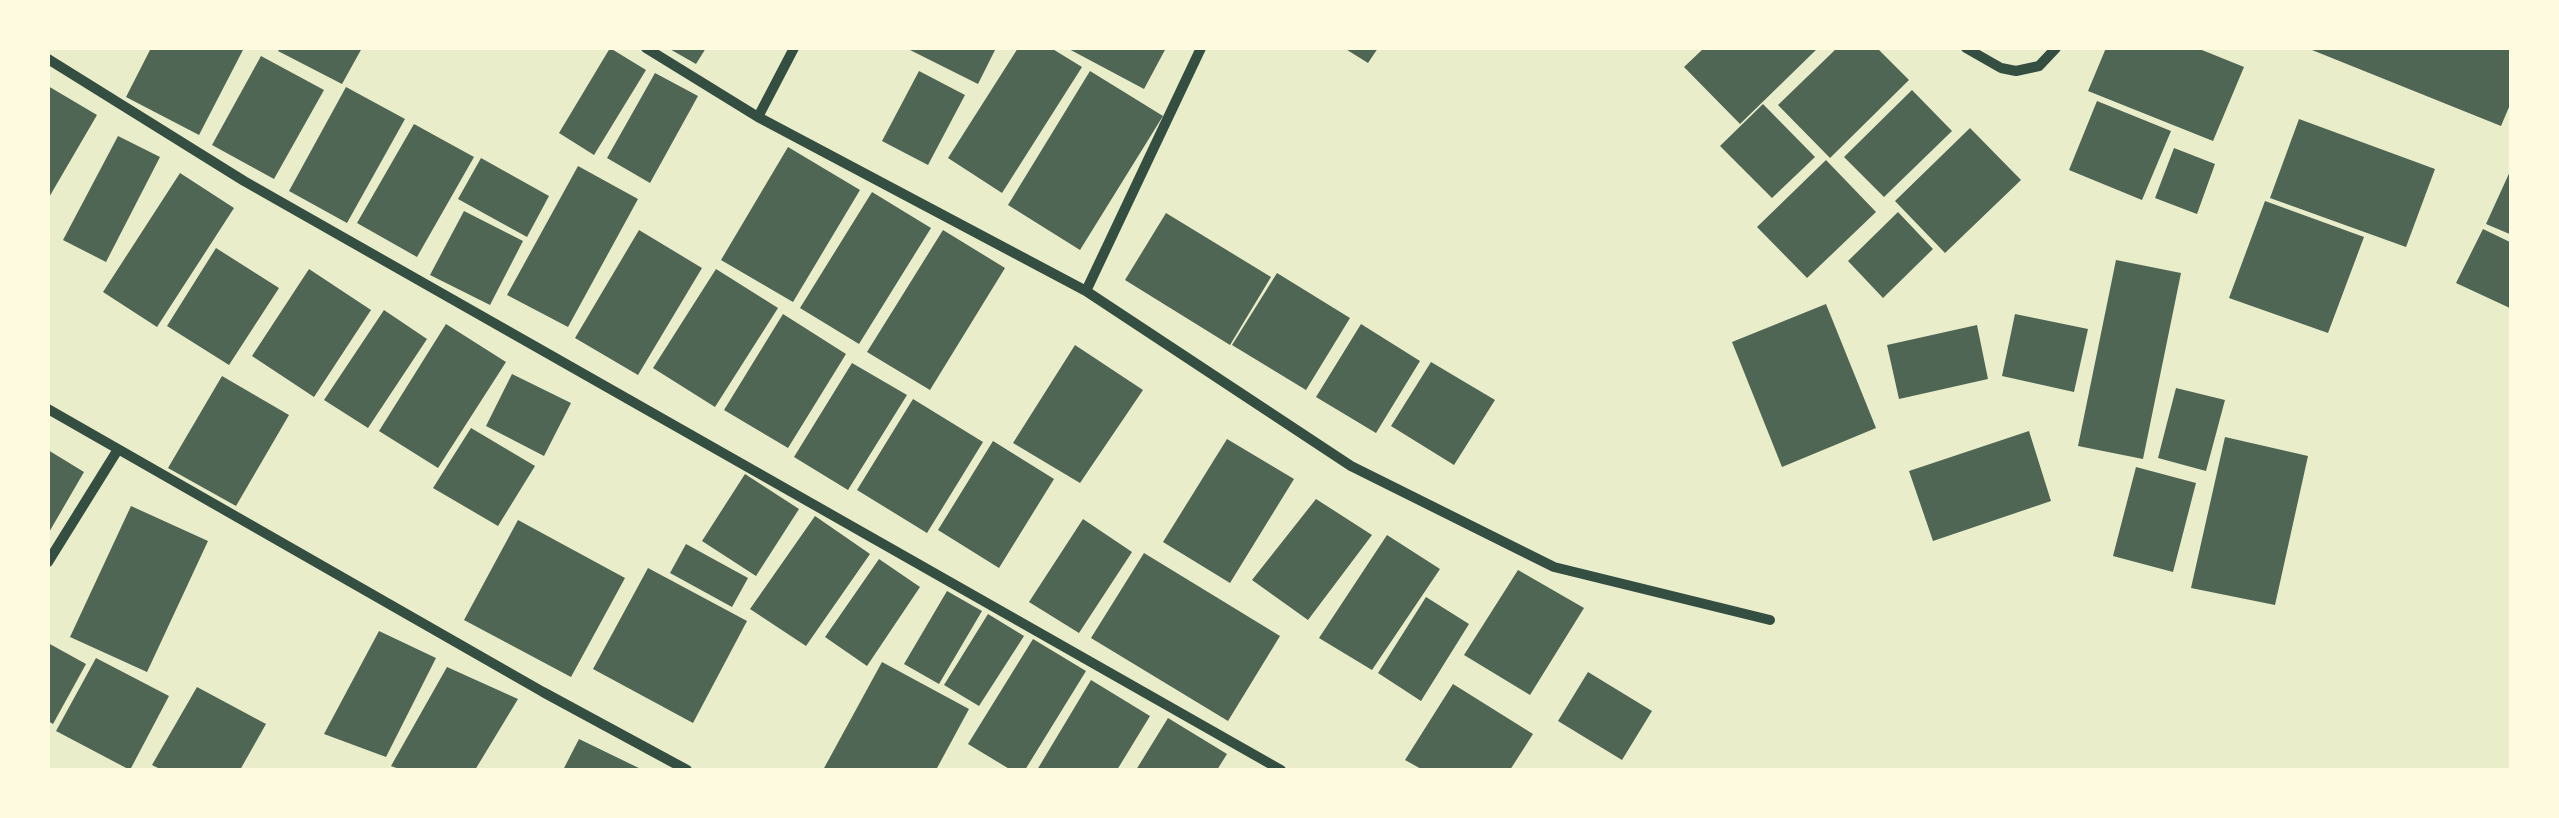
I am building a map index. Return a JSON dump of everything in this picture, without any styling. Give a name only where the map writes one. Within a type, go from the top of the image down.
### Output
[{"type":"street","points":[[646,48],[758,117],[1086,292],[1352,466],[1554,567],[1770,620]]},
{"type":"street","points":[[758,117],[794,48]]},
{"type":"street","points":[[1086,292],[1201,48]]},
{"type":"street","points":[[1966,48],[2001,68],[2016,71],[2038,66],[2056,48]]},
{"type":"street","points":[[48,59],[262,191],[1282,770]]},
{"type":"street","points":[[48,408],[117,451],[688,770]]},
{"type":"street","points":[[48,562],[117,451]]},
{"type":"building","points":[[151,48],[244,48],[199,135],[126,97]]},
{"type":"building","points":[[362,48],[342,84],[278,51]]},
{"type":"building","points":[[610,48],[646,70],[594,155],[559,133]]},
{"type":"building","points":[[668,48],[706,48],[696,64]]},
{"type":"building","points":[[906,48],[996,48],[978,84]]},
{"type":"building","points":[[1018,48],[1051,48],[1082,67],[1002,193],[948,158]]},
{"type":"building","points":[[1067,48],[1166,48],[1144,89]]},
{"type":"building","points":[[1344,48],[1378,48],[1368,63]]},
{"type":"building","points":[[1704,48],[1818,48],[1740,124],[1684,67]]},
{"type":"building","points":[[1837,48],[1877,48],[1909,80],[1830,158],[1778,105]]},
{"type":"building","points":[[2106,48],[2197,48],[2244,67],[2213,141],[2088,91]]},
{"type":"building","points":[[2307,48],[2512,48],[2512,100],[2501,126]]},
{"type":"building","points":[[261,56],[324,90],[274,179],[212,145]]},
{"type":"building","points":[[919,71],[965,95],[928,165],[882,141]]},
{"type":"building","points":[[1090,71],[1163,116],[1080,250],[1008,205]]},
{"type":"building","points":[[655,73],[698,96],[650,183],[607,158]]},
{"type":"building","points":[[48,86],[97,115],[48,199]]},
{"type":"building","points":[[346,87],[405,119],[347,223],[289,191]]},
{"type":"building","points":[[1912,90],[1952,131],[1884,197],[1844,157]]},
{"type":"building","points":[[2097,101],[2171,131],[2142,200],[2069,170]]},
{"type":"building","points":[[1763,104],[1815,157],[1772,198],[1720,146]]},
{"type":"building","points":[[2299,119],[2435,169],[2406,247],[2270,198]]},
{"type":"building","points":[[414,124],[474,157],[417,257],[357,223]]},
{"type":"building","points":[[1970,128],[2021,180],[1945,253],[1895,201]]},
{"type":"building","points":[[118,136],[160,157],[106,262],[63,240]]},
{"type":"building","points":[[788,147],[860,190],[793,302],[721,260]]},
{"type":"building","points":[[2174,148],[2215,164],[2197,214],[2155,198]]},
{"type":"building","points":[[481,158],[549,196],[527,237],[458,199]]},
{"type":"building","points":[[1826,160],[1876,212],[1807,278],[1757,227]]},
{"type":"building","points":[[578,166],[638,199],[568,327],[507,295]]},
{"type":"building","points":[[2512,167],[2512,235],[2486,224]]},
{"type":"building","points":[[180,173],[234,208],[157,327],[103,292]]},
{"type":"building","points":[[872,192],[931,228],[859,344],[800,308]]},
{"type":"building","points":[[2265,201],[2364,237],[2328,333],[2229,298]]},
{"type":"building","points":[[464,211],[523,241],[490,305],[430,275]]},
{"type":"building","points":[[1898,212],[1933,249],[1883,298],[1848,261]]},
{"type":"building","points":[[1166,213],[1271,277],[1230,345],[1125,280]]},
{"type":"building","points":[[2483,229],[2512,243],[2512,309],[2456,283]]},
{"type":"building","points":[[639,230],[702,268],[638,375],[575,338]]},
{"type":"building","points":[[943,230],[1005,268],[930,390],[867,352]]},
{"type":"building","points":[[216,248],[279,288],[229,365],[167,326]]},
{"type":"building","points":[[2116,260],[2181,273],[2143,459],[2078,446]]},
{"type":"building","points":[[309,269],[371,310],[314,397],[252,356]]},
{"type":"building","points":[[716,269],[778,308],[715,407],[653,368]]},
{"type":"building","points":[[1277,273],[1350,318],[1306,390],[1232,345]]},
{"type":"building","points":[[1826,304],[1876,428],[1782,467],[1732,342]]},
{"type":"building","points":[[384,310],[427,339],[368,428],[324,400]]},
{"type":"building","points":[[783,314],[846,354],[788,448],[724,410]]},
{"type":"building","points":[[2015,314],[2088,329],[2074,392],[2002,376]]},
{"type":"building","points":[[446,324],[506,362],[438,468],[379,431]]},
{"type":"building","points":[[1361,324],[1420,361],[1376,433],[1316,397]]},
{"type":"building","points":[[1977,325],[1988,379],[1899,399],[1887,345]]},
{"type":"building","points":[[1075,345],[1143,390],[1080,483],[1013,443]]},
{"type":"building","points":[[1431,362],[1495,400],[1454,465],[1391,426]]},
{"type":"building","points":[[852,363],[907,395],[848,490],[794,457]]},
{"type":"building","points":[[512,374],[571,403],[544,456],[486,426]]},
{"type":"building","points":[[222,376],[289,415],[236,506],[168,468]]},
{"type":"building","points":[[2176,388],[2225,400],[2206,471],[2158,458]]},
{"type":"building","points":[[913,399],[983,442],[927,533],[857,490]]},
{"type":"building","points":[[471,428],[535,466],[498,526],[433,488]]},
{"type":"building","points":[[2029,431],[2051,501],[1933,541],[1909,471]]},
{"type":"building","points":[[2225,437],[2308,456],[2275,605],[2191,588]]},
{"type":"building","points":[[1227,439],[1294,479],[1230,583],[1163,542]]},
{"type":"building","points":[[993,441],[1054,479],[999,568],[938,530]]},
{"type":"building","points":[[48,450],[84,472],[48,534]]},
{"type":"building","points":[[2136,467],[2196,483],[2173,572],[2113,556]]},
{"type":"building","points":[[745,474],[799,509],[756,576],[702,541]]},
{"type":"building","points":[[1316,499],[1372,535],[1308,620],[1252,580]]},
{"type":"building","points":[[131,506],[208,541],[147,672],[70,637]]},
{"type":"building","points":[[815,516],[870,554],[806,646],[750,609]]},
{"type":"building","points":[[1083,519],[1132,552],[1079,633],[1029,602]]},
{"type":"building","points":[[518,520],[625,578],[571,677],[464,620]]},
{"type":"building","points":[[1387,535],[1440,569],[1372,670],[1319,638]]},
{"type":"building","points":[[686,544],[748,578],[732,607],[670,573]]},
{"type":"building","points":[[1144,553],[1280,636],[1228,721],[1091,638]]},
{"type":"building","points":[[879,559],[920,587],[867,666],[825,637]]},
{"type":"building","points":[[648,568],[747,621],[693,723],[593,669]]},
{"type":"building","points":[[1518,570],[1584,608],[1530,695],[1464,655]]},
{"type":"building","points":[[947,591],[982,611],[939,684],[904,664]]},
{"type":"building","points":[[1426,597],[1469,624],[1421,701],[1378,673]]},
{"type":"building","points":[[988,614],[1024,636],[979,706],[944,685]]},
{"type":"building","points":[[379,631],[436,658],[386,757],[324,734]]},
{"type":"building","points":[[1033,639],[1086,671],[1025,770],[1011,770],[968,744]]},
{"type":"building","points":[[48,643],[86,664],[53,724],[48,721]]},
{"type":"building","points":[[96,658],[169,696],[130,770],[56,731]]},
{"type":"building","points":[[882,662],[969,709],[936,770],[823,770]]},
{"type":"building","points":[[447,667],[518,699],[475,770],[402,770],[391,766]]},
{"type":"building","points":[[1588,672],[1652,711],[1622,760],[1558,721]]},
{"type":"building","points":[[1091,680],[1150,716],[1117,770],[1037,770]]},
{"type":"building","points":[[1453,684],[1533,734],[1510,770],[1423,770],[1405,760]]},
{"type":"building","points":[[197,687],[266,724],[240,770],[162,770],[152,765]]},
{"type":"building","points":[[1168,718],[1227,754],[1217,770],[1136,770]]},
{"type":"building","points":[[579,739],[643,770],[563,770]]}]
